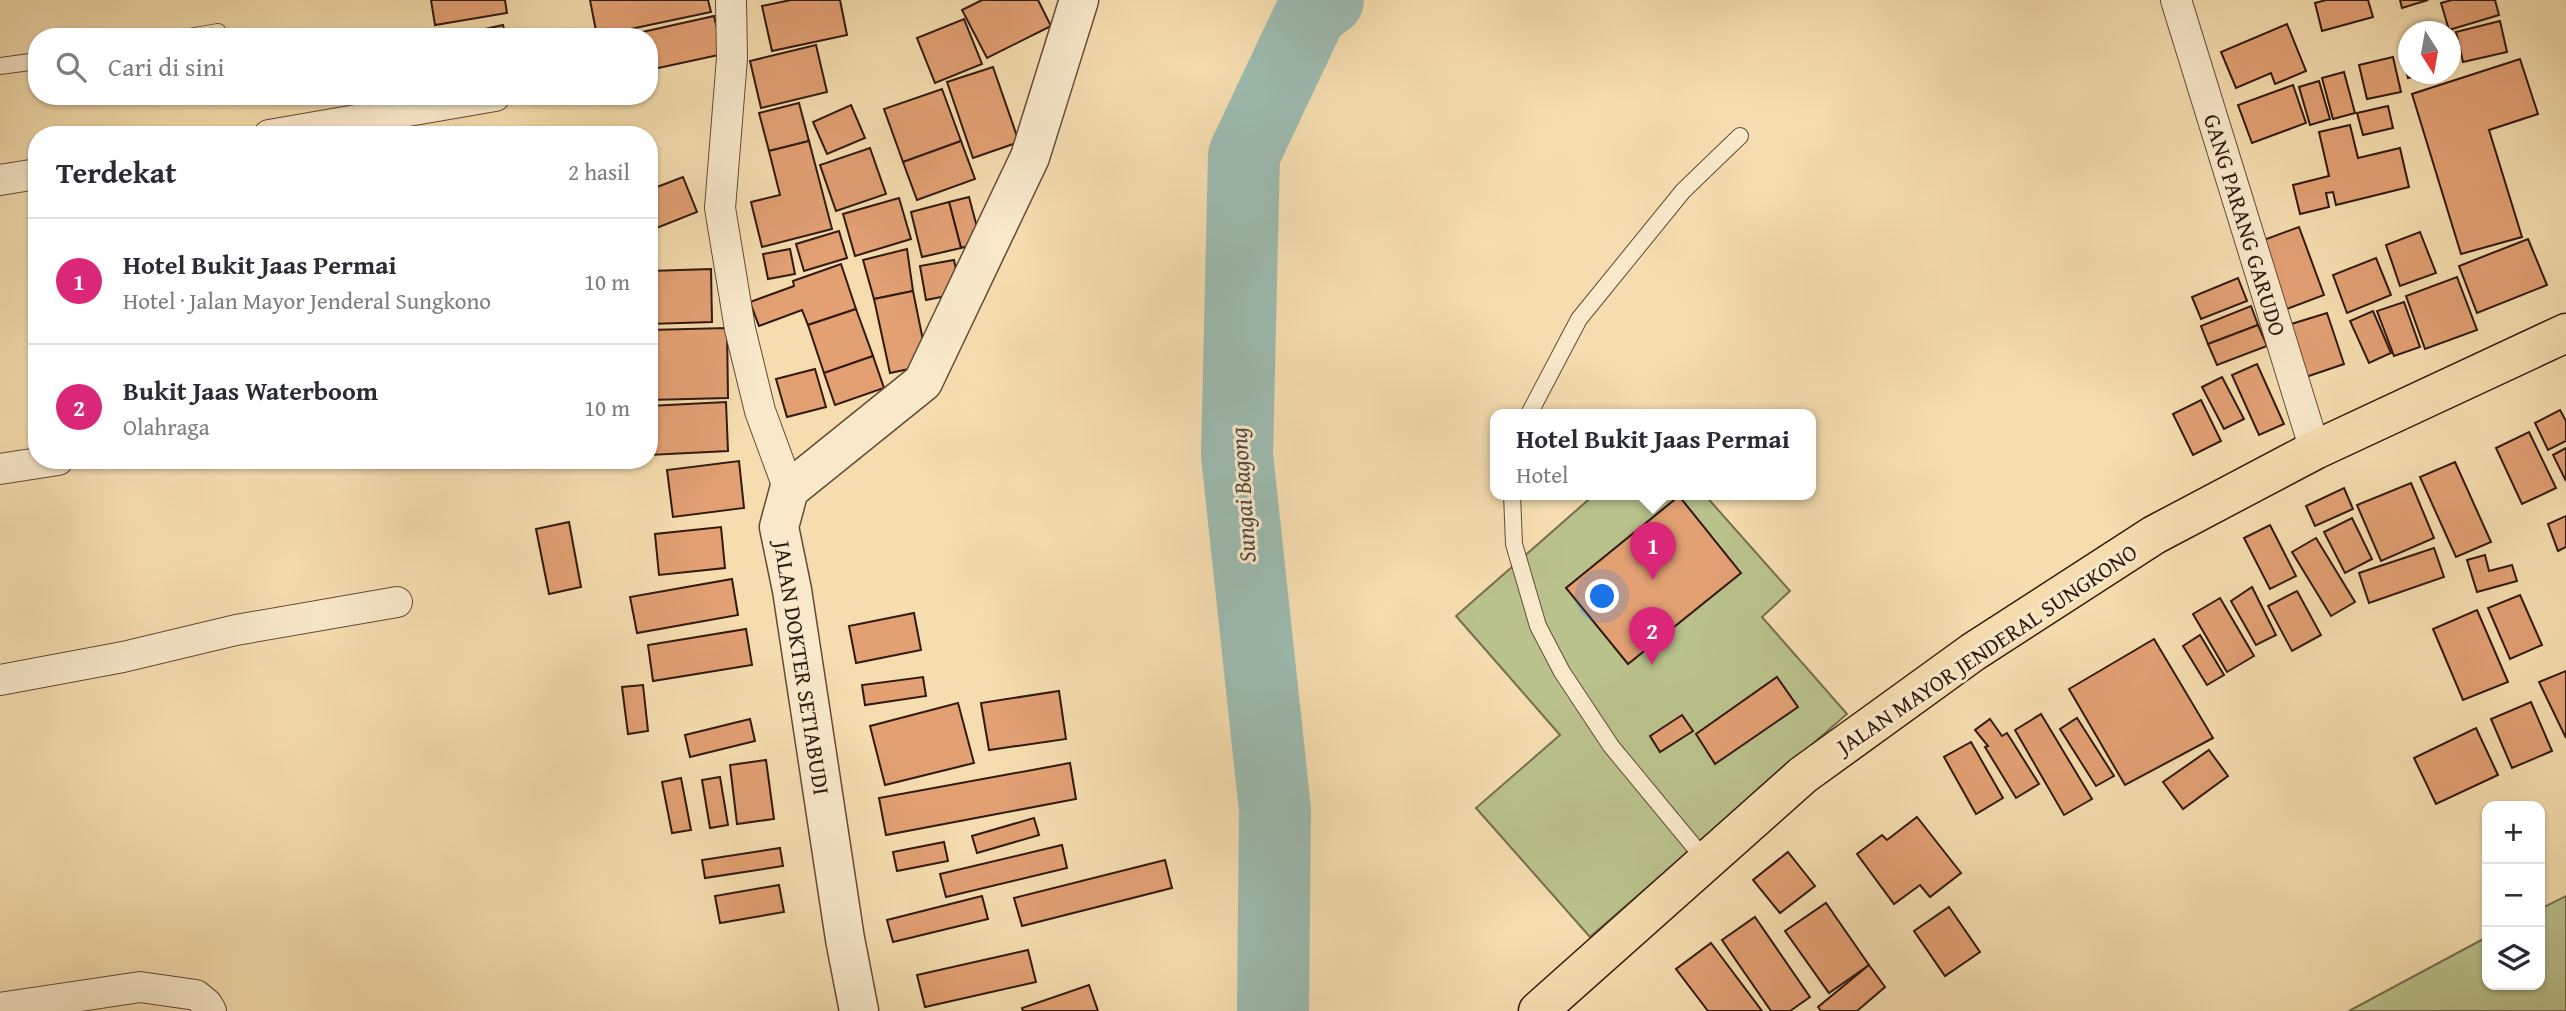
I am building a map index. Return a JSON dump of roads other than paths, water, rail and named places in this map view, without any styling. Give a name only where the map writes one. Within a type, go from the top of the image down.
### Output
[{"type":"highway","name":"JALAN MAYOR JENDERAL SUNGKONO","points":[[1538,1011],[1804,775],[1973,652],[2154,535],[2315,450],[2566,333]]},
{"type":"street","points":[[731,0],[732,58],[720,208],[735,301],[760,411],[789,490],[923,382],[1030,157],[1079,0]]},
{"type":"street","name":"GANG PARANG GARUDO","points":[[2176,0],[2315,450]]},
{"type":"street","points":[[321,126],[443,105]]},
{"type":"street","points":[[0,180],[28,175]]},
{"type":"street","points":[[0,469],[28,465]]},
{"type":"street","name":"JALAN DOKTER SETIABUDI","points":[[789,490],[779,527],[792,590],[845,939],[859,1011]]},
{"type":"street","points":[[0,680],[123,657],[236,630],[397,602]]},
{"type":"street","points":[[0,1008],[140,987],[196,995],[211,1011]]},
{"type":"lane","points":[[0,66],[28,62]]},
{"type":"lane","points":[[1532,409],[1580,319],[1683,191],[1740,136]]},
{"type":"lane","points":[[1512,500],[1514,544],[1538,626],[1562,672],[1611,746],[1706,861]]},
{"type":"waterway","name":"Sungai Bagong","points":[[1273,1011],[1275,810],[1237,455],[1244,155],[1311,13],[1328,0]]},
{"type":"place","name":"Hotel Bukit Jaas Permai","points":[[1653,580]]},
{"type":"place","name":"Bukit Jaas Waterboom","points":[[1652,665]]}]
